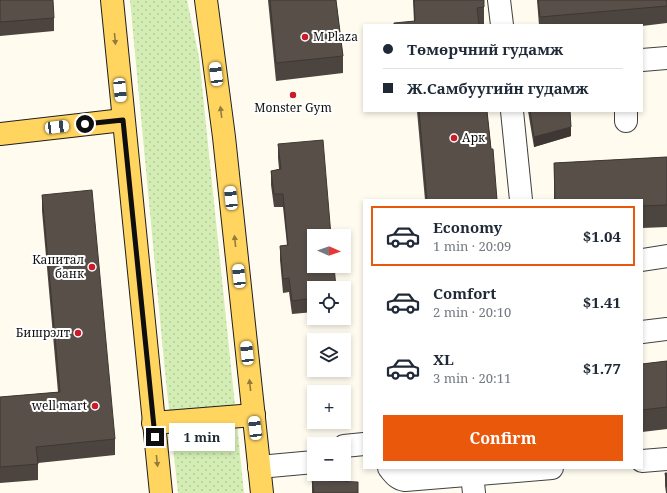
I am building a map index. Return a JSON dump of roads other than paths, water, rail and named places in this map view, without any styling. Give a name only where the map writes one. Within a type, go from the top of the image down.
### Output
[{"type":"main road","points":[[112,0],[161,493]]},
{"type":"main road","points":[[206,0],[224,137],[262,493]]},
{"type":"main road","points":[[0,134],[123,120]]},
{"type":"main road","points":[[153,422],[254,415]]},
{"type":"street","points":[[499,0],[502,24]]},
{"type":"street","points":[[643,60],[667,58]]},
{"type":"street","points":[[512,112],[521,199]]},
{"type":"street","points":[[643,260],[667,256]]},
{"type":"street","points":[[643,332],[667,329]]},
{"type":"street","points":[[351,445],[363,444]]},
{"type":"street","points":[[643,461],[667,459]]},
{"type":"street","points":[[259,467],[307,463]]},
{"type":"street","points":[[396,480],[473,484],[547,469]]},
{"type":"place","name":"M Plaza","points":[[305,37]]},
{"type":"place","name":"Monster Gym","points":[[293,95]]},
{"type":"place","name":"Арк","points":[[454,138]]},
{"type":"place","name":"Капитал банк","points":[[92,267]]},
{"type":"place","name":"Бишрэлт","points":[[78,333]]},
{"type":"place","name":"well mart","points":[[95,406]]}]
